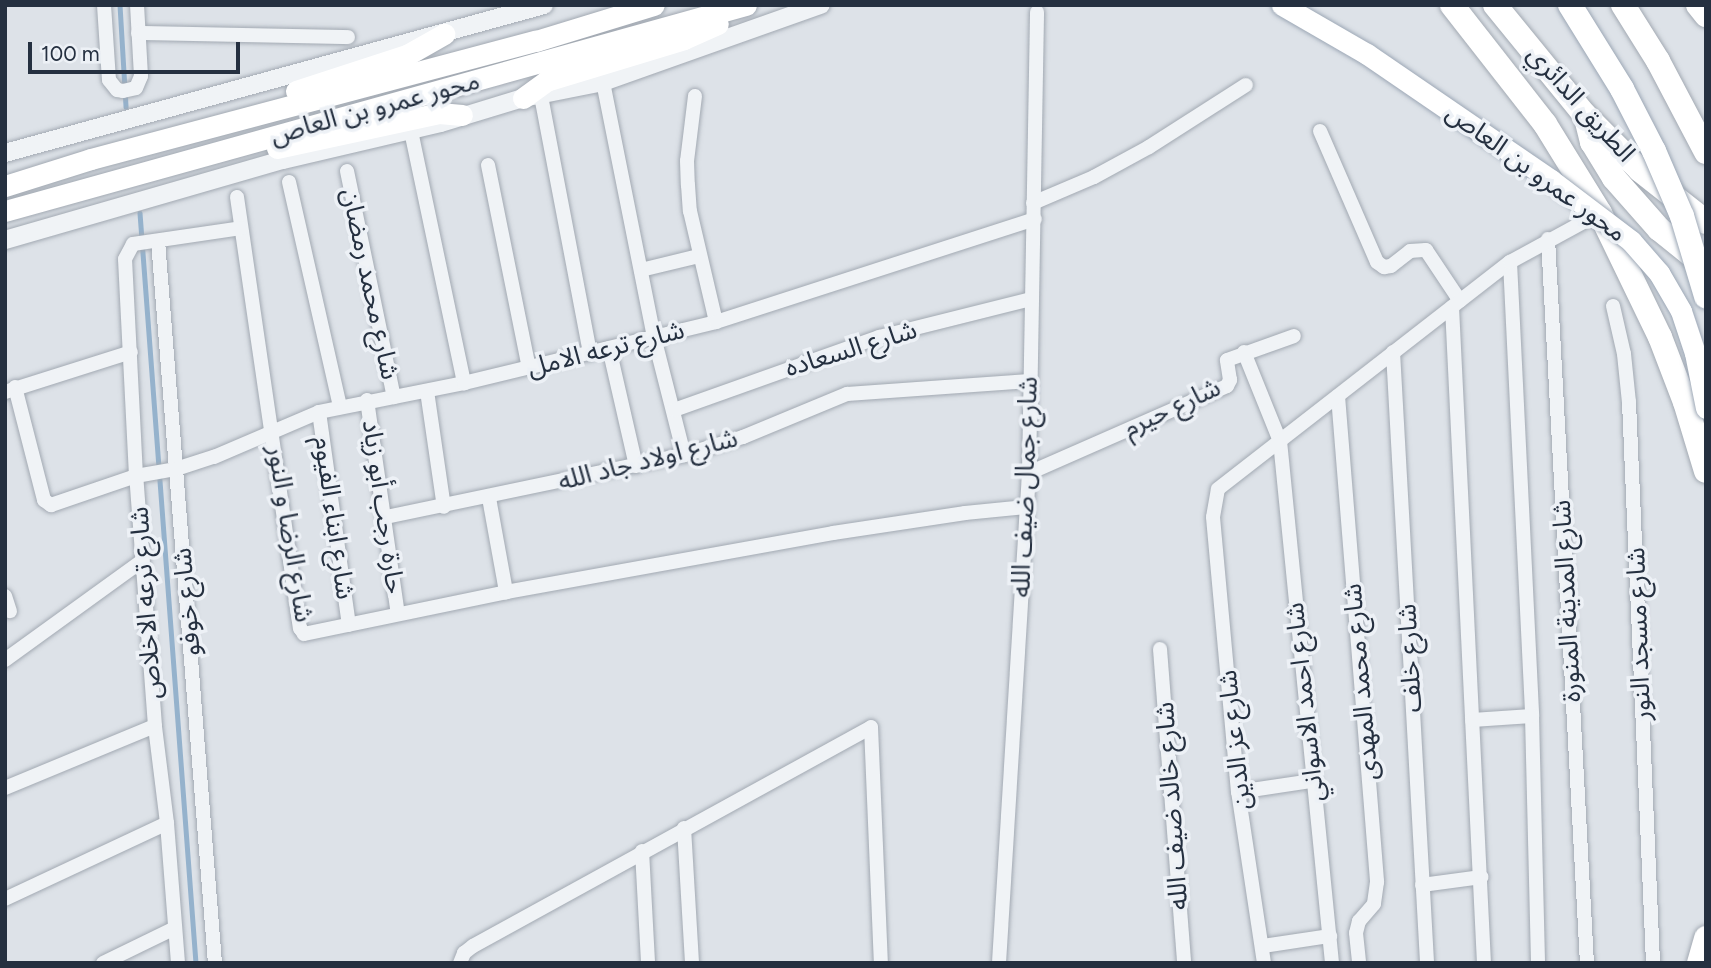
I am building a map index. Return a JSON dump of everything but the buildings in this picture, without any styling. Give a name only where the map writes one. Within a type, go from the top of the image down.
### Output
[{"type":"highway","points":[[1452,5],[1545,124],[1600,213],[1660,337],[1685,402],[1706,471]]},
{"type":"highway","name":"الطريق الدائري","points":[[1495,5],[1584,114],[1640,170],[1706,222]]},
{"type":"highway","name":"الطريق الدائري","points":[[1570,5],[1622,89],[1654,151],[1682,216],[1706,296]]},
{"type":"highway","points":[[1623,5],[1658,61],[1706,152]]},
{"type":"highway","points":[[1698,5],[1706,15]]},
{"type":"highway","points":[[1584,114],[1592,142],[1614,177],[1659,229],[1706,266]]},
{"type":"highway","points":[[1699,963],[1706,938]]},
{"type":"main road","name":"محور عمرو بن العاص","points":[[5,186],[536,41],[654,5]]},
{"type":"main road","name":"محور عمرو بن العاص","points":[[1283,5],[1367,54],[1560,186],[1630,241],[1659,273],[1681,311],[1695,353],[1706,408]]},
{"type":"main road","points":[[532,97],[546,81],[704,32],[744,6]]},
{"type":"main road","name":"محور عمرو بن العاص","points":[[5,211],[744,6]]},
{"type":"main road","points":[[240,120],[261,105],[407,55],[444,34]]},
{"type":"main road","points":[[241,144],[268,150],[439,113],[462,115]]},
{"type":"street","points":[[104,5],[109,80],[117,90],[123,92],[135,88],[142,76],[137,5]]},
{"type":"street","points":[[5,153],[544,5]]},
{"type":"street","points":[[5,240],[283,160],[411,131],[532,97],[603,82],[821,5]]},
{"type":"street","name":"شارع جمال ضيف الله","points":[[999,963],[1029,473],[1037,12]]},
{"type":"street","points":[[138,33],[348,37]]},
{"type":"street","points":[[603,82],[654,337],[684,456]]},
{"type":"street","points":[[1033,203],[1094,177],[1127,159],[1189,124],[1246,85]]},
{"type":"street","points":[[695,96],[687,161],[688,185],[699,256],[716,323]]},
{"type":"street","points":[[532,97],[590,353]]},
{"type":"street","points":[[411,131],[464,383]]},
{"type":"street","points":[[1320,131],[1377,262],[1384,267],[1391,267],[1410,251],[1426,250],[1456,304],[1484,963]]},
{"type":"street","points":[[488,164],[529,368]]},
{"type":"street","name":"شارع محمد رمضان","points":[[347,171],[394,397]]},
{"type":"street","points":[[289,182],[340,407]]},
{"type":"street","name":"شارع الرضا و النور","points":[[237,197],[274,430],[300,628],[309,635],[349,625]]},
{"type":"street","points":[[1280,441],[1510,262],[1600,213]]},
{"type":"street","name":"شارع ترعه الامل","points":[[10,389],[46,503],[51,505],[136,476],[176,469],[233,450],[319,412],[368,400],[464,383],[716,323],[1035,219]]},
{"type":"street","points":[[158,241],[241,228]]},
{"type":"street","name":"شارع المدينة المنورة","points":[[1548,239],[1587,963]]},
{"type":"street","name":"شارع ترعه الاخلاص","points":[[158,241],[133,244],[126,254],[125,266],[142,560],[178,963]]},
{"type":"street","name":"شارع خوفو","points":[[158,241],[215,963]]},
{"type":"street","points":[[641,270],[699,256]]},
{"type":"street","points":[[1510,262],[1532,716],[1538,963]]},
{"type":"street","name":"شارع السعاده","points":[[674,410],[879,337],[1031,299]]},
{"type":"street","name":"شارع مسجد النور","points":[[1613,306],[1624,354],[1629,402],[1653,963]]},
{"type":"street","name":"شارع حيرم","points":[[1029,473],[1227,386],[1230,380],[1226,362],[1244,352],[1294,336]]},
{"type":"street","points":[[609,348],[636,466]]},
{"type":"street","points":[[10,389],[131,352]]},
{"type":"street","name":"شارع احمد الاسواني","points":[[1244,352],[1280,441],[1332,963]]},
{"type":"street","name":"شارع خلف","points":[[1393,352],[1427,963]]},
{"type":"street","name":"شارع اولاد جاد الله","points":[[386,517],[684,456],[743,437],[847,394],[1030,381]]},
{"type":"street","points":[[427,391],[444,507]]},
{"type":"street","name":"شارع محمد المهدى","points":[[1338,396],[1377,894],[1374,904],[1359,922],[1356,933],[1359,963]]},
{"type":"street","name":"حارة رجب أبو زياد","points":[[368,400],[398,614]]},
{"type":"street","name":"شارع ابناء الفيوم","points":[[319,412],[349,625]]},
{"type":"street","name":"شارع عز الدين","points":[[1264,963],[1238,792],[1213,517],[1218,489],[1280,441]]},
{"type":"street","points":[[489,498],[506,592]]},
{"type":"street","points":[[349,625],[506,592],[896,522],[1027,507]]},
{"type":"street","points":[[5,660],[142,560]]},
{"type":"street","points":[[5,596],[10,611]]},
{"type":"street","name":"شارع خالد ضيف الله","points":[[1160,649],[1184,963]]},
{"type":"street","points":[[1472,720],[1532,716]]},
{"type":"street","points":[[5,788],[155,726]]},
{"type":"street","points":[[460,963],[464,953],[473,946],[871,727],[881,963]]},
{"type":"street","points":[[1238,792],[1312,780]]},
{"type":"street","points":[[5,899],[167,823]]},
{"type":"street","points":[[684,828],[692,963]]},
{"type":"street","points":[[642,851],[648,963]]},
{"type":"street","points":[[1422,885],[1480,877]]},
{"type":"street","points":[[103,963],[175,928]]},
{"type":"street","points":[[1263,946],[1329,936]]},
{"type":"waterway","points":[[120,5],[126,107]]},
{"type":"waterway","points":[[140,213],[196,963]]}]
